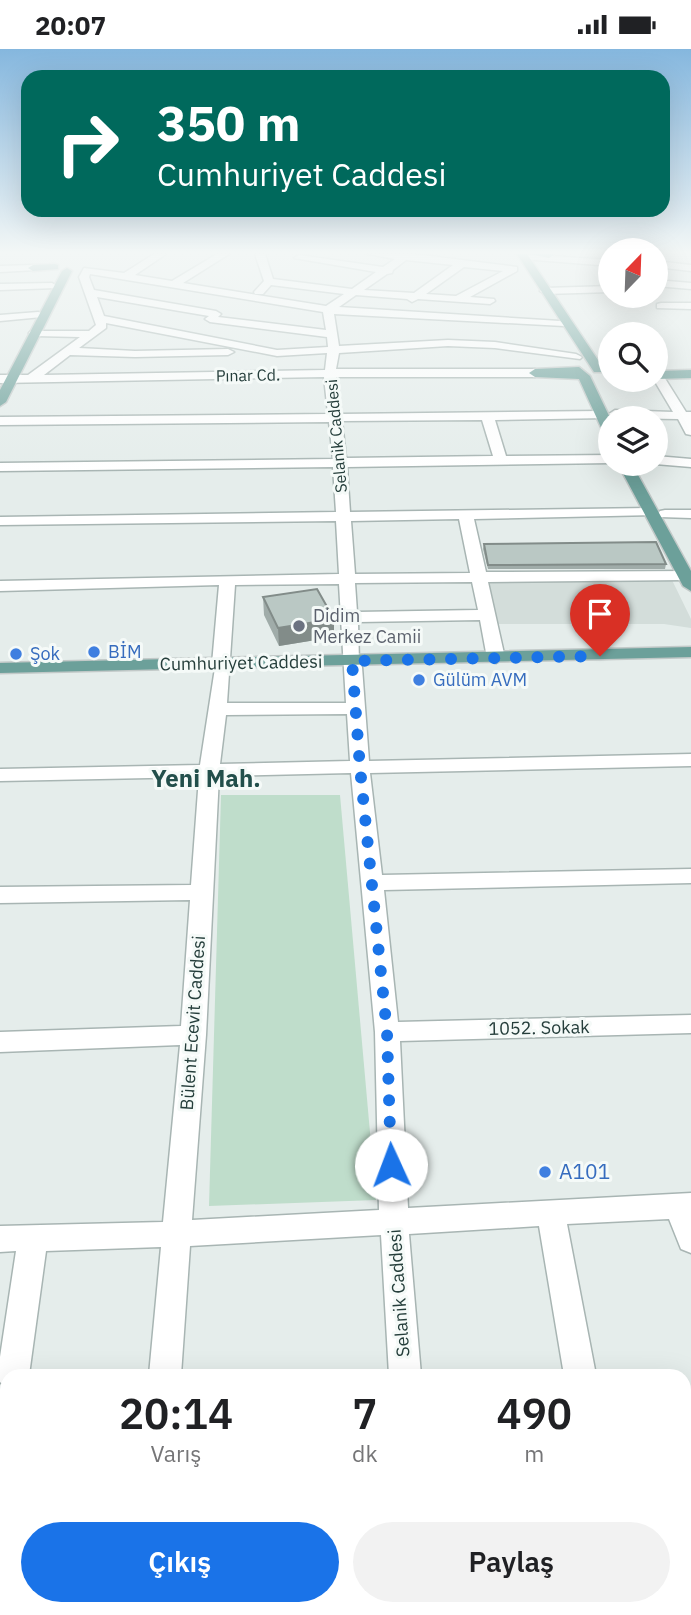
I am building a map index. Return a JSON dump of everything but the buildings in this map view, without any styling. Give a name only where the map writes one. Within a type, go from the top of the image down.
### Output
[{"type":"main road","points":[[0,402],[4,380],[32,327]]},
{"type":"main road","points":[[4,380],[38,327]]},
{"type":"main road","points":[[562,327],[581,373],[604,406]]},
{"type":"main road","points":[[570,327],[598,366]]},
{"type":"main road","points":[[535,373],[598,375]]},
{"type":"main road","points":[[668,374],[691,373]]},
{"type":"main road","points":[[633,476],[657,513],[689,574]]},
{"type":"main road","points":[[644,476],[657,513]]},
{"type":"main road","name":"Cumhuriyet Caddesi","points":[[353,664],[691,652]]},
{"type":"main road","name":"Cumhuriyet Caddesi","points":[[0,674],[353,664],[691,661]]},
{"type":"main road","name":"Cumhuriyet Caddesi","points":[[0,668],[222,667]]},
{"type":"street","points":[[30,379],[99,327]]},
{"type":"street","points":[[146,327],[277,353],[398,345],[451,358],[503,347],[576,356]]},
{"type":"street","points":[[187,335],[198,327]]},
{"type":"street","points":[[239,346],[274,327]]},
{"type":"street","points":[[300,327],[330,334]]},
{"type":"street","name":"Selanik Caddesi","points":[[329,327],[334,348],[330,373],[340,464],[360,768],[387,1032],[394,1220],[405,1369]]},
{"type":"street","points":[[116,353],[151,328]]},
{"type":"street","points":[[396,330],[398,345]]},
{"type":"street","points":[[35,333],[90,334]]},
{"type":"street","points":[[394,373],[389,349],[398,345]]},
{"type":"street","points":[[503,347],[511,373]]},
{"type":"street","points":[[66,351],[135,354],[261,351]]},
{"type":"street","points":[[277,353],[287,374]]},
{"type":"street","points":[[131,377],[135,354]]},
{"type":"street","name":"Pınar Cd.","points":[[4,380],[394,373],[451,358],[511,373],[535,373]]},
{"type":"street","points":[[668,392],[686,415],[691,431]]},
{"type":"street","points":[[670,396],[691,396]]},
{"type":"street","points":[[668,415],[686,415]]},
{"type":"street","points":[[487,416],[501,461]]},
{"type":"street","points":[[0,421],[598,416]]},
{"type":"street","points":[[0,467],[598,459]]},
{"type":"street","points":[[668,461],[691,463]]},
{"type":"street","points":[[0,521],[691,514]]},
{"type":"street","points":[[466,516],[496,658]]},
{"type":"street","points":[[0,586],[689,574]]},
{"type":"street","name":"Bülent Ecevit Caddesi","points":[[166,1369],[193,1035],[209,770],[222,667],[227,580]]},
{"type":"street","points":[[349,617],[487,615]]},
{"type":"street","points":[[216,709],[356,708]]},
{"type":"street","points":[[0,775],[691,760]]},
{"type":"street","points":[[371,883],[691,876]]},
{"type":"street","points":[[0,895],[202,892]]},
{"type":"street","name":"1052. Sokak","points":[[387,1032],[691,1024]]},
{"type":"street","points":[[0,1042],[193,1035]]},
{"type":"street","points":[[0,1239],[178,1234],[685,1205],[691,1240]]},
{"type":"street","points":[[551,1213],[579,1369]]},
{"type":"street","points":[[14,1369],[33,1238]]},
{"type":"shaded area","points":[[672,580],[691,619],[691,628],[664,624],[497,624],[488,581]]},
{"type":"green space","points":[[221,795],[340,795],[376,1200],[209,1206]]},
{"type":"place","name":"Didim Merkez Camii","points":[[299,626]]},
{"type":"place","name":"BİM","points":[[94,652]]},
{"type":"place","name":"Şok","points":[[16,654]]},
{"type":"place","name":"Gülüm AVM","points":[[419,680]]},
{"type":"place","name":"A101","points":[[545,1172]]},
{"type":"district","name":"Yeni Mah.","points":[[206,779]]},
{"type":"route","points":[[391,1165],[387,1032],[371,888],[352,661],[600,656]]}]
